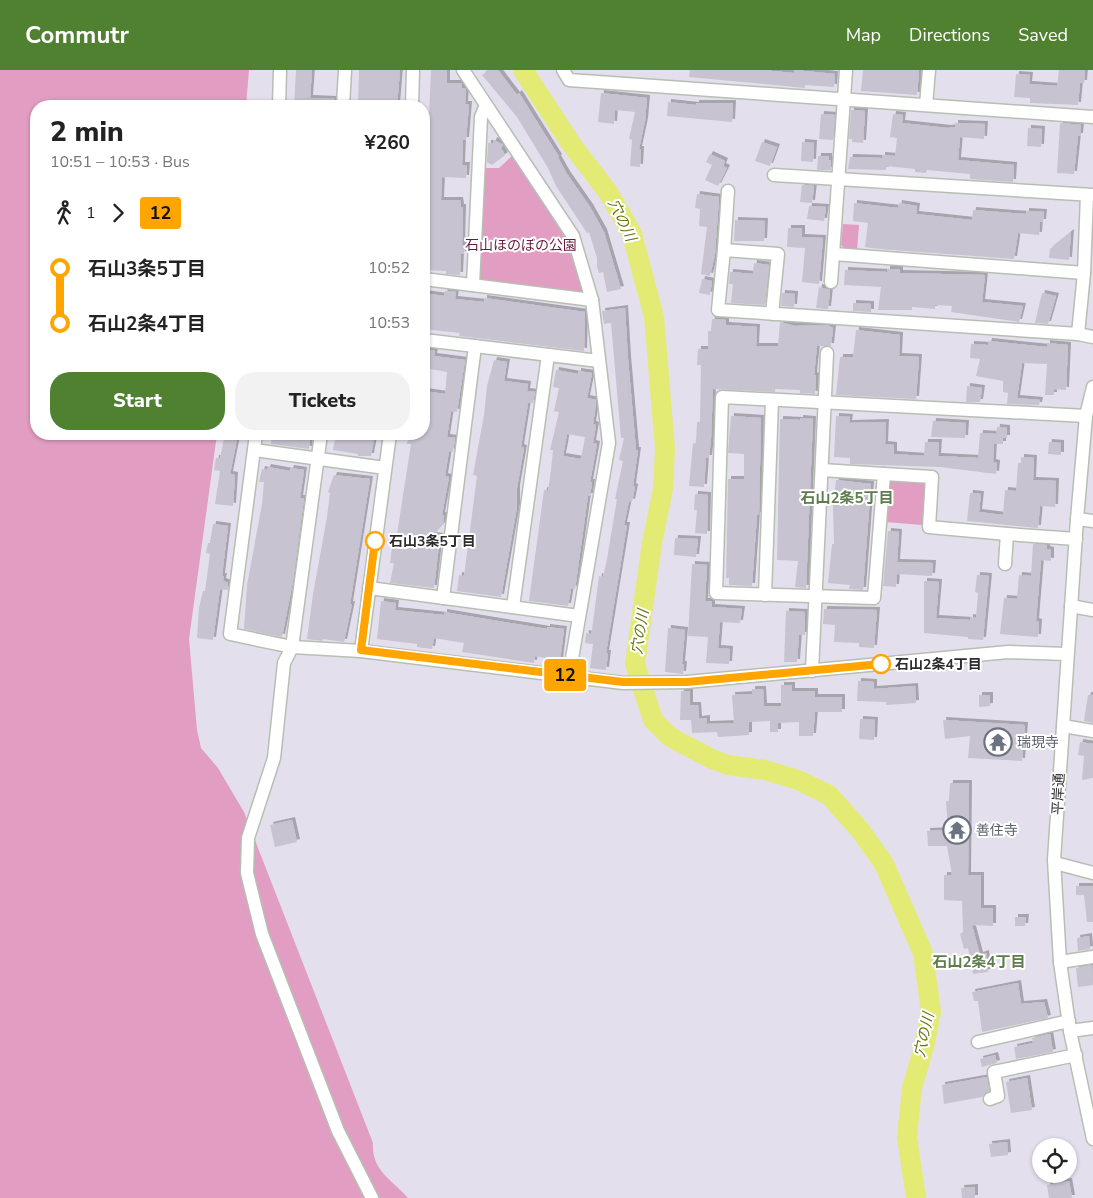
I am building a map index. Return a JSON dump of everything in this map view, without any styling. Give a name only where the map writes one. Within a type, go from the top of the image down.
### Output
[{"type":"street","points":[[279,100],[280,70]]},
{"type":"street","points":[[343,100],[345,70]]},
{"type":"street","points":[[412,100],[413,70]]},
{"type":"street","points":[[462,70],[573,236],[592,300],[609,443],[569,676]]},
{"type":"street","points":[[563,70],[569,80],[1093,117]]},
{"type":"street","points":[[831,282],[846,70]]},
{"type":"street","points":[[926,105],[928,70]]},
{"type":"street","points":[[473,285],[481,117],[486,105]]},
{"type":"street","points":[[774,175],[1090,195],[1078,334]]},
{"type":"street","points":[[728,192],[718,310],[1078,334],[1093,337]]},
{"type":"street","points":[[724,250],[778,254],[772,314]]},
{"type":"street","points":[[834,254],[1084,273]]},
{"type":"street","points":[[430,280],[592,300]]},
{"type":"street","points":[[430,341],[599,361]]},
{"type":"street","points":[[443,598],[475,346]]},
{"type":"street","points":[[812,671],[828,353]]},
{"type":"street","points":[[513,607],[548,355]]},
{"type":"street","name":"平岸通","points":[[1093,387],[1086,416],[1077,519],[1054,864],[1060,962],[1076,1055],[1088,1088],[1093,1139]]},
{"type":"street","points":[[884,474],[874,598],[716,593],[722,397],[825,404],[1086,416]]},
{"type":"street","points":[[765,595],[772,400]]},
{"type":"street","points":[[255,440],[230,634],[292,647],[361,650],[623,682],[687,682],[1008,652],[1067,654]]},
{"type":"street","points":[[320,440],[292,647],[284,663],[274,758],[248,838],[247,873],[262,934],[338,1131],[372,1198]]},
{"type":"street","points":[[361,650],[389,440]]},
{"type":"street","points":[[254,450],[385,468]]},
{"type":"street","points":[[822,470],[932,477],[929,527],[1076,539]]},
{"type":"street","points":[[1077,519],[1093,521]]},
{"type":"street","points":[[1005,564],[1007,534]]},
{"type":"street","points":[[369,588],[579,616]]},
{"type":"street","points":[[1070,606],[1093,610]]},
{"type":"street","points":[[1063,726],[1093,731]]},
{"type":"street","points":[[1054,864],[1093,873]]},
{"type":"street","points":[[1060,962],[1093,957]]},
{"type":"street","points":[[978,1042],[1070,1026],[1093,1028]]},
{"type":"street","points":[[990,1099],[998,1096],[994,1072],[1076,1055]]},
{"type":"green space","points":[[0,70],[249,70],[246,100],[30,100],[30,440],[216,440],[189,639],[197,730],[201,748],[218,768],[244,812],[373,1143],[375,1160],[384,1174],[408,1198],[0,1198]]},
{"type":"green space","name":"石山ほのぼの公園","points":[[513,155],[566,239],[583,293],[481,281],[479,277],[483,168],[499,168]]},
{"type":"green space","points":[[843,224],[859,225],[857,250],[845,249],[841,245]]},
{"type":"green space","points":[[888,480],[925,483],[922,525],[885,522]]},
{"type":"building","points":[[296,70],[312,70],[310,98],[335,99],[335,100],[294,100]]},
{"type":"building","points":[[359,70],[400,70],[398,100],[358,100]]},
{"type":"building","points":[[431,70],[447,70],[447,83],[462,83],[462,88],[466,89],[465,104],[469,104],[466,140],[463,140],[462,165],[467,165],[466,178],[442,177],[441,200],[460,200],[461,207],[463,207],[462,245],[465,245],[464,254],[461,254],[460,275],[446,274],[446,271],[430,270]]},
{"type":"building","points":[[489,70],[498,70],[517,95],[519,93],[559,157],[567,174],[590,207],[604,232],[621,289],[607,292],[603,272],[599,273],[597,267],[597,258],[589,232],[587,233],[556,186],[548,168],[517,117],[482,75]]},
{"type":"building","points":[[690,70],[761,70],[794,73],[794,70],[835,74],[834,87],[805,85],[805,88],[689,77]]},
{"type":"building","points":[[863,70],[919,70],[917,95],[861,91]]},
{"type":"building","points":[[1059,70],[1085,70],[1084,83],[1080,83],[1078,105],[1030,103],[1030,98],[1014,97],[1016,74],[1030,75],[1029,84],[1057,86]]},
{"type":"building","points":[[601,93],[647,98],[645,121],[639,149],[641,149],[640,167],[630,166],[632,140],[629,139],[635,112],[615,110],[614,124],[598,122]]},
{"type":"building","points":[[668,102],[696,105],[696,103],[733,103],[732,122],[667,116]]},
{"type":"building","points":[[851,110],[865,111],[863,143],[852,142],[852,139],[849,139]]},
{"type":"building","points":[[821,114],[835,115],[833,140],[819,139]]},
{"type":"building","points":[[893,114],[903,115],[902,123],[948,128],[955,127],[955,123],[985,124],[984,139],[960,137],[958,160],[1014,165],[1013,182],[970,179],[970,174],[927,170],[926,173],[915,172],[915,169],[886,166],[886,170],[848,169],[850,157],[882,158],[882,155],[895,156],[897,138],[890,137]]},
{"type":"building","points":[[1060,123],[1081,125],[1074,174],[1057,173]]},
{"type":"building","points":[[1028,128],[1042,129],[1041,147],[1027,146]]},
{"type":"building","points":[[494,140],[503,145],[501,148],[505,155],[492,165],[487,162],[488,143],[493,143]]},
{"type":"building","points":[[762,142],[777,147],[770,166],[755,161]]},
{"type":"building","points":[[802,142],[814,143],[813,162],[801,161]]},
{"type":"building","points":[[710,154],[725,161],[723,166],[727,168],[718,186],[705,180],[712,165],[706,162]]},
{"type":"building","points":[[818,156],[829,156],[831,170],[817,170]]},
{"type":"building","points":[[802,185],[814,186],[812,203],[800,202]]},
{"type":"building","points":[[697,194],[719,197],[715,254],[710,276],[701,274],[707,227],[699,226],[700,209],[695,208]]},
{"type":"building","points":[[854,203],[898,208],[899,203],[917,206],[916,214],[972,220],[973,210],[1026,214],[1026,211],[1044,212],[1043,222],[1040,222],[1039,235],[1018,233],[1014,259],[865,247],[868,223],[853,221]]},
{"type":"building","points":[[809,206],[826,207],[824,221],[807,219]]},
{"type":"building","points":[[735,220],[765,221],[764,241],[734,241]]},
{"type":"building","points":[[788,228],[802,228],[802,237],[823,238],[819,284],[802,282],[805,248],[787,247]]},
{"type":"building","points":[[1071,232],[1069,260],[1049,258],[1050,249]]},
{"type":"building","points":[[754,263],[769,265],[765,305],[731,303],[733,284],[729,284],[730,272],[753,274]]},
{"type":"building","points":[[887,269],[900,269],[900,273],[985,275],[982,302],[1023,306],[1019,322],[951,312],[952,306],[935,305],[935,309],[912,307],[912,310],[878,310],[881,287],[844,285],[845,270],[887,272]]},
{"type":"building","points":[[702,279],[712,281],[710,295],[699,293]]},
{"type":"building","points":[[819,287],[830,290],[828,309],[816,308]]},
{"type":"building","points":[[445,291],[456,292],[455,299],[484,302],[484,298],[585,312],[584,351],[459,336],[460,333],[430,330],[430,294],[444,296]]},
{"type":"building","points":[[782,293],[795,294],[794,307],[781,306]]},
{"type":"building","points":[[1042,293],[1056,296],[1048,324],[1035,323]]},
{"type":"building","points":[[853,303],[871,304],[871,312],[853,311]]},
{"type":"building","points":[[625,308],[636,450],[638,450],[633,486],[635,487],[632,502],[629,501],[624,525],[627,525],[606,653],[608,653],[606,670],[590,668],[593,644],[585,643],[586,633],[591,634],[599,576],[603,577],[607,559],[617,499],[615,499],[623,461],[619,460],[624,438],[621,438],[611,323],[604,324],[602,311]]},
{"type":"building","points":[[712,319],[726,320],[726,325],[757,327],[756,346],[778,346],[780,322],[795,326],[827,325],[833,328],[831,346],[817,346],[814,375],[816,376],[815,394],[800,393],[800,390],[775,389],[775,392],[713,389],[711,438],[709,458],[706,458],[704,487],[689,486],[693,443],[696,444],[697,422],[700,422],[701,365],[697,365],[698,349],[708,349],[708,331],[711,331]]},
{"type":"building","points":[[856,330],[900,335],[899,356],[919,357],[916,399],[836,395],[840,357],[853,357]]},
{"type":"building","points":[[989,341],[1047,347],[1047,343],[1068,345],[1066,390],[1054,389],[1054,395],[1045,395],[1047,364],[1022,363],[1017,398],[1040,400],[1039,405],[1007,404],[1008,393],[1003,392],[1003,381],[976,376],[980,359],[970,358],[971,344],[988,345]]},
{"type":"building","points":[[430,350],[435,351],[434,356],[465,360],[457,412],[451,411],[447,437],[455,438],[453,452],[449,451],[445,476],[449,477],[442,515],[444,515],[443,524],[433,535],[440,536],[434,588],[390,583],[394,563],[390,563],[392,547],[395,547],[411,444],[407,444],[408,440],[430,440],[430,392],[445,394],[447,372],[430,369]]},
{"type":"building","points":[[494,360],[507,362],[504,381],[528,384],[527,391],[535,392],[533,403],[528,403],[521,447],[524,448],[517,488],[517,507],[501,597],[457,591],[459,575],[464,576],[477,476],[473,475],[484,415],[487,386]]},
{"type":"building","points":[[556,370],[578,374],[578,371],[592,373],[587,398],[596,400],[593,424],[596,425],[593,443],[597,444],[590,482],[592,482],[590,496],[588,496],[575,589],[571,589],[568,606],[529,601],[544,490],[548,491],[551,470],[553,450],[550,450],[559,412],[554,411],[559,388],[553,387]],"holes":[[[567,434],[585,437],[581,459],[563,456]]]},
{"type":"building","points":[[967,386],[982,388],[980,402],[966,402]]},
{"type":"building","points":[[731,416],[761,418],[759,515],[757,515],[752,586],[729,585],[729,578],[726,578],[728,479],[744,479],[744,454],[728,453]]},
{"type":"building","points":[[836,416],[850,417],[849,423],[886,422],[885,444],[894,445],[894,454],[924,456],[925,442],[939,442],[938,456],[978,458],[980,433],[996,434],[997,427],[1007,428],[1007,438],[1003,438],[1003,444],[994,444],[993,462],[997,463],[996,474],[940,467],[850,464],[850,458],[834,457]]},
{"type":"building","points":[[800,418],[813,419],[806,588],[795,587],[798,561],[777,560],[780,419],[800,420]]},
{"type":"building","points":[[933,421],[966,423],[965,438],[931,437]]},
{"type":"building","points":[[224,440],[237,440],[230,474],[235,475],[233,506],[215,504],[220,471],[214,470],[216,458],[220,458]]},
{"type":"building","points":[[271,440],[310,440],[309,449],[271,444]]},
{"type":"building","points":[[335,440],[374,440],[371,456],[358,456],[358,454],[333,450]]},
{"type":"building","points":[[1049,442],[1061,443],[1061,455],[1048,454]]},
{"type":"building","points":[[1021,457],[1034,458],[1033,480],[1056,481],[1055,507],[1040,506],[1038,528],[967,521],[970,493],[981,494],[979,512],[1003,515],[1005,490],[1016,491],[1018,463],[1021,463]]},
{"type":"building","points":[[268,467],[290,471],[291,468],[304,470],[300,498],[304,498],[293,581],[282,637],[244,629],[247,585],[262,504],[264,482],[259,482],[262,469],[267,470]]},
{"type":"building","points":[[334,475],[370,479],[350,604],[352,604],[344,642],[307,639],[327,517],[330,493],[328,492]]},
{"type":"building","points":[[836,480],[871,484],[863,590],[849,589],[850,585],[828,583],[832,544],[834,544],[833,507]]},
{"type":"building","points":[[695,494],[708,495],[707,534],[695,533],[697,510],[694,510]]},
{"type":"building","points":[[213,524],[228,526],[222,576],[224,576],[223,581],[228,583],[228,590],[220,589],[213,640],[197,638],[199,608],[203,591],[205,591],[210,554],[206,553],[208,543],[210,543]]},
{"type":"building","points":[[888,531],[899,532],[897,562],[933,563],[932,576],[897,574],[896,587],[883,586]]},
{"type":"building","points":[[675,538],[698,539],[696,557],[674,555]]},
{"type":"building","points":[[1033,544],[1047,545],[1047,549],[1051,550],[1051,561],[1041,560],[1036,621],[1039,622],[1038,637],[1000,634],[1004,598],[1017,599],[1019,575],[1031,576]]},
{"type":"building","points":[[692,564],[707,565],[705,601],[712,601],[712,607],[742,609],[740,623],[720,622],[718,648],[730,649],[729,664],[706,663],[708,637],[688,636]]},
{"type":"building","points":[[977,575],[989,576],[983,640],[924,633],[924,581],[939,582],[936,618],[970,620],[970,617],[976,618],[978,593],[975,592]]},
{"type":"building","points":[[381,601],[396,603],[395,610],[444,615],[444,612],[547,629],[547,627],[564,629],[560,661],[535,656],[534,663],[462,652],[464,643],[434,638],[432,649],[417,647],[417,644],[377,639]]},
{"type":"building","points":[[824,609],[877,610],[874,648],[859,647],[859,643],[834,642],[835,625],[823,624]]},
{"type":"building","points":[[786,611],[805,612],[805,635],[799,635],[797,662],[784,662]]},
{"type":"building","points":[[668,628],[685,630],[683,674],[665,672]]},
{"type":"building","points":[[858,681],[874,682],[874,689],[915,686],[916,703],[886,705],[886,702],[857,701]]},
{"type":"building","points":[[781,685],[792,685],[792,691],[815,691],[815,697],[842,697],[842,712],[815,712],[813,736],[799,736],[799,722],[778,723],[778,732],[770,732],[770,721],[749,722],[749,735],[718,737],[717,732],[692,733],[691,720],[680,720],[681,691],[690,691],[690,705],[698,705],[699,719],[707,718],[707,724],[734,723],[732,695],[752,694],[752,689],[763,689],[764,706],[781,706]]},
{"type":"building","points":[[979,695],[990,695],[990,706],[979,707]]},
{"type":"building","points":[[1088,695],[1093,695],[1093,723],[1084,721]]},
{"type":"building","points":[[860,719],[875,720],[874,740],[859,739]]},
{"type":"building","points":[[943,720],[1025,725],[1022,761],[968,758],[970,736],[945,739]]},
{"type":"building","points":[[1080,742],[1093,744],[1093,778],[1082,780],[1084,756],[1078,755]]},
{"type":"building","points":[[950,783],[969,783],[968,875],[981,875],[981,908],[993,908],[993,926],[972,925],[980,955],[986,953],[988,972],[973,974],[968,948],[964,949],[960,934],[963,932],[962,901],[944,900],[944,875],[952,875],[947,846],[928,846],[927,831],[948,830],[946,801],[949,801]]},
{"type":"building","points":[[292,820],[297,842],[275,847],[270,825]]},
{"type":"building","points":[[1076,886],[1093,886],[1093,922],[1087,922],[1084,895],[1076,895]]},
{"type":"building","points":[[1015,917],[1026,917],[1025,926],[1015,926]]},
{"type":"building","points":[[1089,936],[1090,949],[1078,951],[1077,938]]},
{"type":"building","points":[[1092,965],[1093,985],[1078,987],[1076,968]]},
{"type":"building","points":[[1018,983],[1021,1004],[1044,1002],[1048,1018],[982,1032],[978,1001],[974,1001],[972,992]]},
{"type":"building","points":[[1050,1034],[1053,1052],[1016,1059],[1014,1047],[1033,1043],[1032,1038]]},
{"type":"building","points":[[995,1055],[997,1063],[982,1067],[980,1059]]},
{"type":"building","points":[[987,1077],[989,1091],[982,1097],[944,1104],[942,1085]]},
{"type":"building","points":[[1027,1078],[1032,1110],[1011,1113],[1006,1082]]},
{"type":"building","points":[[1007,1142],[1008,1155],[991,1157],[989,1144]]},
{"type":"building","points":[[1069,1183],[1072,1198],[1049,1198],[1047,1185]]},
{"type":"building","points":[[975,1187],[975,1198],[962,1198],[961,1188]]},
{"type":"waterway","name":"穴の川","points":[[523,70],[572,145],[608,192],[632,234],[654,317],[665,448],[663,489],[652,543],[635,664],[653,720],[670,737],[712,759],[728,765],[765,770],[798,780],[829,795],[860,830],[884,864],[923,953],[931,1012],[924,1047],[912,1088],[907,1137],[916,1198]]},
{"type":"bus line","name":"12","points":[[375,541],[361,650],[623,682],[687,682],[881,664]]},
{"type":"place","name":"石山3条5丁目","points":[[375,541]]},
{"type":"place","name":"石山2条4丁目","points":[[881,664]]},
{"type":"place","name":"瑞現寺","points":[[998,742]]},
{"type":"place","name":"善住寺","points":[[957,830]]},
{"type":"district","name":"石山2条5丁目","points":[[847,498]]},
{"type":"district","name":"石山2条4丁目","points":[[979,962]]}]
